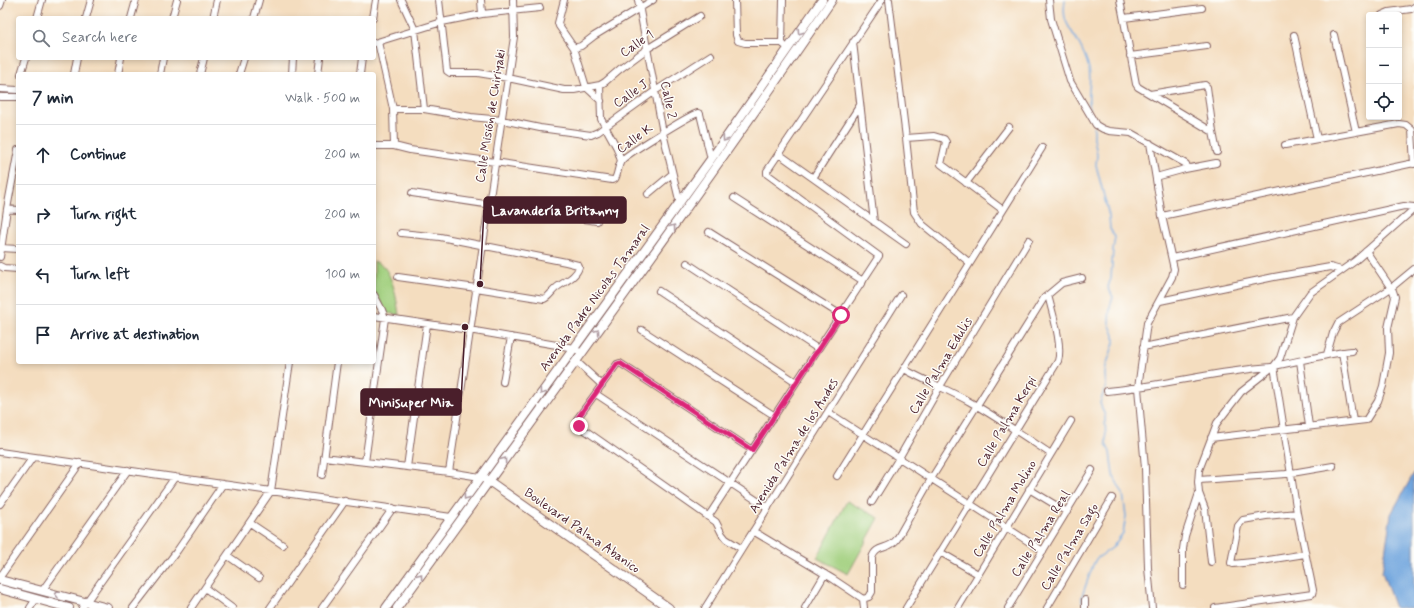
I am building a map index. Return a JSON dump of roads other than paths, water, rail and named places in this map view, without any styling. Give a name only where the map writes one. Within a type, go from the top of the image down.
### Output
[{"type":"street","points":[[0,6],[2,0]]},
{"type":"street","points":[[38,16],[42,0]]},
{"type":"street","points":[[87,16],[91,0]]},
{"type":"street","points":[[132,16],[136,0]]},
{"type":"street","points":[[172,16],[176,0]]},
{"type":"street","points":[[213,16],[217,0]]},
{"type":"street","points":[[255,16],[259,0]]},
{"type":"street","points":[[373,16],[376,0]]},
{"type":"street","points":[[402,0],[415,30],[424,109]]},
{"type":"street","points":[[439,0],[442,22]]},
{"type":"street","points":[[481,0],[482,14]]},
{"type":"street","name":"Calle Misión de Chiriyaki","points":[[449,472],[514,36],[513,0]]},
{"type":"street","points":[[564,0],[558,23],[561,31],[574,48],[586,87],[601,101]]},
{"type":"street","name":"Calle 2","points":[[638,0],[663,133],[679,203],[683,214]]},
{"type":"street","points":[[574,48],[581,46],[594,36],[653,0]]},
{"type":"street","points":[[735,0],[736,35],[738,41],[745,43],[785,46],[783,0]]},
{"type":"street","name":"Avenida Padre Nicolas Tamaral","points":[[386,608],[711,159],[785,46],[822,0]]},
{"type":"street","name":"Avenida Padre Nicolas Tamaral","points":[[397,608],[683,214],[759,107],[832,0]]},
{"type":"street","points":[[708,517],[879,256],[767,174],[767,171],[780,154],[882,0]]},
{"type":"street","points":[[889,0],[914,212],[922,224],[970,263]]},
{"type":"street","points":[[1049,0],[1051,18],[1070,81],[1096,125],[1109,131],[1131,132],[1186,164],[1187,167],[1185,169]]},
{"type":"street","points":[[1120,0],[1136,84],[1142,90],[1213,132]]},
{"type":"street","points":[[1389,12],[1411,9],[1414,7]]},
{"type":"street","points":[[394,146],[393,109],[376,42],[442,22],[482,14],[540,8]]},
{"type":"street","points":[[1124,18],[1202,8]]},
{"type":"street","name":"Calle 1","points":[[442,22],[447,71],[450,73],[478,73],[564,90],[574,90],[600,85],[606,82],[647,49],[700,16]]},
{"type":"street","points":[[1294,35],[1317,139]]},
{"type":"street","points":[[1334,35],[1356,132]]},
{"type":"street","points":[[853,42],[874,222]]},
{"type":"street","points":[[1130,56],[1207,46]]},
{"type":"street","name":"Calle J","points":[[393,109],[424,109],[591,135],[598,132],[655,91],[711,54]]},
{"type":"street","points":[[22,72],[25,60]]},
{"type":"street","points":[[74,72],[77,60]]},
{"type":"street","points":[[118,72],[122,60]]},
{"type":"street","points":[[160,72],[163,60]]},
{"type":"street","points":[[200,72],[204,60]]},
{"type":"street","points":[[240,72],[243,60]]},
{"type":"street","points":[[292,72],[293,60]]},
{"type":"street","points":[[318,72],[320,60]]},
{"type":"street","points":[[360,72],[362,60]]},
{"type":"street","points":[[600,85],[601,119],[617,148],[621,161]]},
{"type":"street","points":[[1150,94],[1205,85],[1207,87],[1217,152]]},
{"type":"street","points":[[0,89],[16,90]]},
{"type":"street","points":[[0,97],[16,97]]},
{"type":"street","points":[[813,178],[860,105]]},
{"type":"street","name":"Calle K","points":[[495,162],[612,180],[615,179],[621,161],[663,133],[698,113],[700,114],[711,159]]},
{"type":"street","points":[[1285,145],[1401,122],[1414,124]]},
{"type":"street","points":[[1162,216],[1414,164],[1412,130],[1401,122]]},
{"type":"street","points":[[966,184],[1008,127]]},
{"type":"street","points":[[906,138],[934,136],[944,139],[946,142],[941,164],[1003,210]]},
{"type":"street","points":[[1150,144],[1162,216],[1174,269],[1160,301],[1147,323],[1138,388],[1145,468],[1148,568],[1152,608]]},
{"type":"street","points":[[376,146],[394,146],[410,150],[495,162]]},
{"type":"street","points":[[837,476],[1042,148]]},
{"type":"street","points":[[780,154],[906,244]]},
{"type":"street","points":[[1156,177],[1185,169],[1216,163]]},
{"type":"street","points":[[0,257],[7,209],[16,173]]},
{"type":"street","points":[[648,194],[672,174]]},
{"type":"street","points":[[412,193],[597,221]]},
{"type":"street","points":[[734,198],[863,281]]},
{"type":"street","points":[[1172,258],[1404,206],[1413,206],[1414,208],[1366,251],[1310,293],[1293,317],[1280,358],[1272,367],[1241,392],[1217,422],[1199,470],[1199,493],[1185,536],[1183,549],[1183,585]]},
{"type":"street","points":[[7,209],[16,210]]},
{"type":"street","points":[[398,278],[476,288],[544,299],[547,298],[554,289],[568,281],[579,268],[578,265],[566,262],[440,237],[401,232]]},
{"type":"street","points":[[710,232],[841,315]]},
{"type":"street","name":"Calle Palma Edulis","points":[[872,502],[1029,240]]},
{"type":"street","points":[[1,248],[16,249]]},
{"type":"street","points":[[1211,438],[1366,420],[1378,401],[1383,386],[1389,353],[1388,328],[1395,297],[1391,288],[1366,251]]},
{"type":"street","points":[[687,263],[818,349]]},
{"type":"street","points":[[0,266],[4,268],[16,269]]},
{"type":"street","points":[[1160,301],[1330,267],[1341,270]]},
{"type":"street","points":[[1327,354],[1333,333],[1338,323],[1391,288],[1414,270]]},
{"type":"street","points":[[863,599],[869,597],[872,592],[872,558],[874,553],[877,549],[889,547],[894,543],[931,479],[1044,298],[1062,283],[1082,278]]},
{"type":"street","points":[[659,291],[796,382]]},
{"type":"street","name":"Avenida Palma de los Andes","points":[[705,608],[901,295]]},
{"type":"street","name":"Calle Palma Kerpi","points":[[906,608],[1059,357],[1056,325],[1048,295]]},
{"type":"street","points":[[365,462],[385,318],[376,299]]},
{"type":"street","points":[[376,316],[469,330],[574,348],[581,353]]},
{"type":"street","points":[[1143,347],[1293,317]]},
{"type":"street","points":[[407,467],[427,324]]},
{"type":"street","points":[[642,330],[775,416]]},
{"type":"street","points":[[503,382],[511,337]]},
{"type":"street","points":[[1107,390],[1138,388],[1196,377],[1272,367],[1327,354],[1352,351]]},
{"type":"street","points":[[1342,352],[1353,421]]},
{"type":"street","points":[[576,361],[602,385]]},
{"type":"street","points":[[1300,361],[1309,426]]},
{"type":"street","points":[[742,549],[726,539],[716,522],[579,426],[577,419],[617,364],[620,363],[752,450]]},
{"type":"street","points":[[191,608],[272,490],[290,364]]},
{"type":"street","points":[[322,475],[337,364]]},
{"type":"street","points":[[1215,608],[1312,594],[1313,590],[1305,554],[1285,429],[1272,367]]},
{"type":"street","points":[[904,369],[977,406],[1051,454]]},
{"type":"street","points":[[596,394],[768,508]]},
{"type":"street","points":[[828,412],[1043,552]]},
{"type":"street","name":"Calle Palma Molino","points":[[959,606],[1071,421]]},
{"type":"street","points":[[0,452],[451,517]]},
{"type":"street","points":[[0,504],[33,457]]},
{"type":"street","points":[[324,457],[480,477]]},
{"type":"street","points":[[80,463],[0,579],[84,605],[108,608]]},
{"type":"street","points":[[1199,480],[1292,472],[1333,466]]},
{"type":"street","points":[[42,591],[128,470]]},
{"type":"street","name":"Calle Palma Real","points":[[1008,608],[1092,470]]},
{"type":"street","points":[[84,605],[175,477]]},
{"type":"street","name":"Boulevard Palma Abanico","points":[[480,477],[489,480],[669,608]]},
{"type":"street","points":[[133,608],[224,484]]},
{"type":"street","points":[[1029,489],[1067,512]]},
{"type":"street","points":[[1199,493],[1205,508],[1211,562]]},
{"type":"street","name":"Calle Palma Sago","points":[[1047,608],[1112,498]]},
{"type":"street","points":[[270,608],[345,501]]},
{"type":"street","points":[[322,608],[393,508]]},
{"type":"street","points":[[1298,513],[1243,520],[1238,526],[1231,563],[1262,561],[1305,554]]},
{"type":"street","points":[[250,523],[283,545]]},
{"type":"street","points":[[753,531],[825,574],[863,599]]},
{"type":"street","points":[[940,552],[978,574]]},
{"type":"street","points":[[228,556],[259,578]]},
{"type":"street","points":[[805,608],[825,574]]},
{"type":"street","points":[[205,588],[232,608]]},
{"type":"street","points":[[0,589],[69,608]]},
{"type":"street","points":[[30,608],[36,599]]},
{"type":"street","points":[[863,599],[864,608]]},
{"type":"street","points":[[1085,600],[1085,608]]},
{"type":"street","points":[[959,606],[967,608]]},
{"type":"water","points":[[1414,473],[1414,608],[1395,608],[1382,572],[1391,514]]},
{"type":"waterway","points":[[1065,0],[1064,12],[1066,22],[1082,50],[1089,69],[1090,109]]},
{"type":"waterway","points":[[1082,602],[1082,596],[1096,559],[1112,548],[1123,533],[1126,516],[1123,494],[1113,475],[1110,452],[1106,444],[1105,416],[1100,403],[1106,386],[1106,366],[1114,343],[1114,335],[1109,323],[1110,307],[1113,297],[1108,287],[1111,278],[1115,237],[1110,229],[1109,216],[1096,165],[1097,155],[1094,127]]},
{"type":"place","name":"Lavandería Britanny","points":[[480,284]]},
{"type":"place","name":"Minisuper Mia","points":[[465,327]]}]
